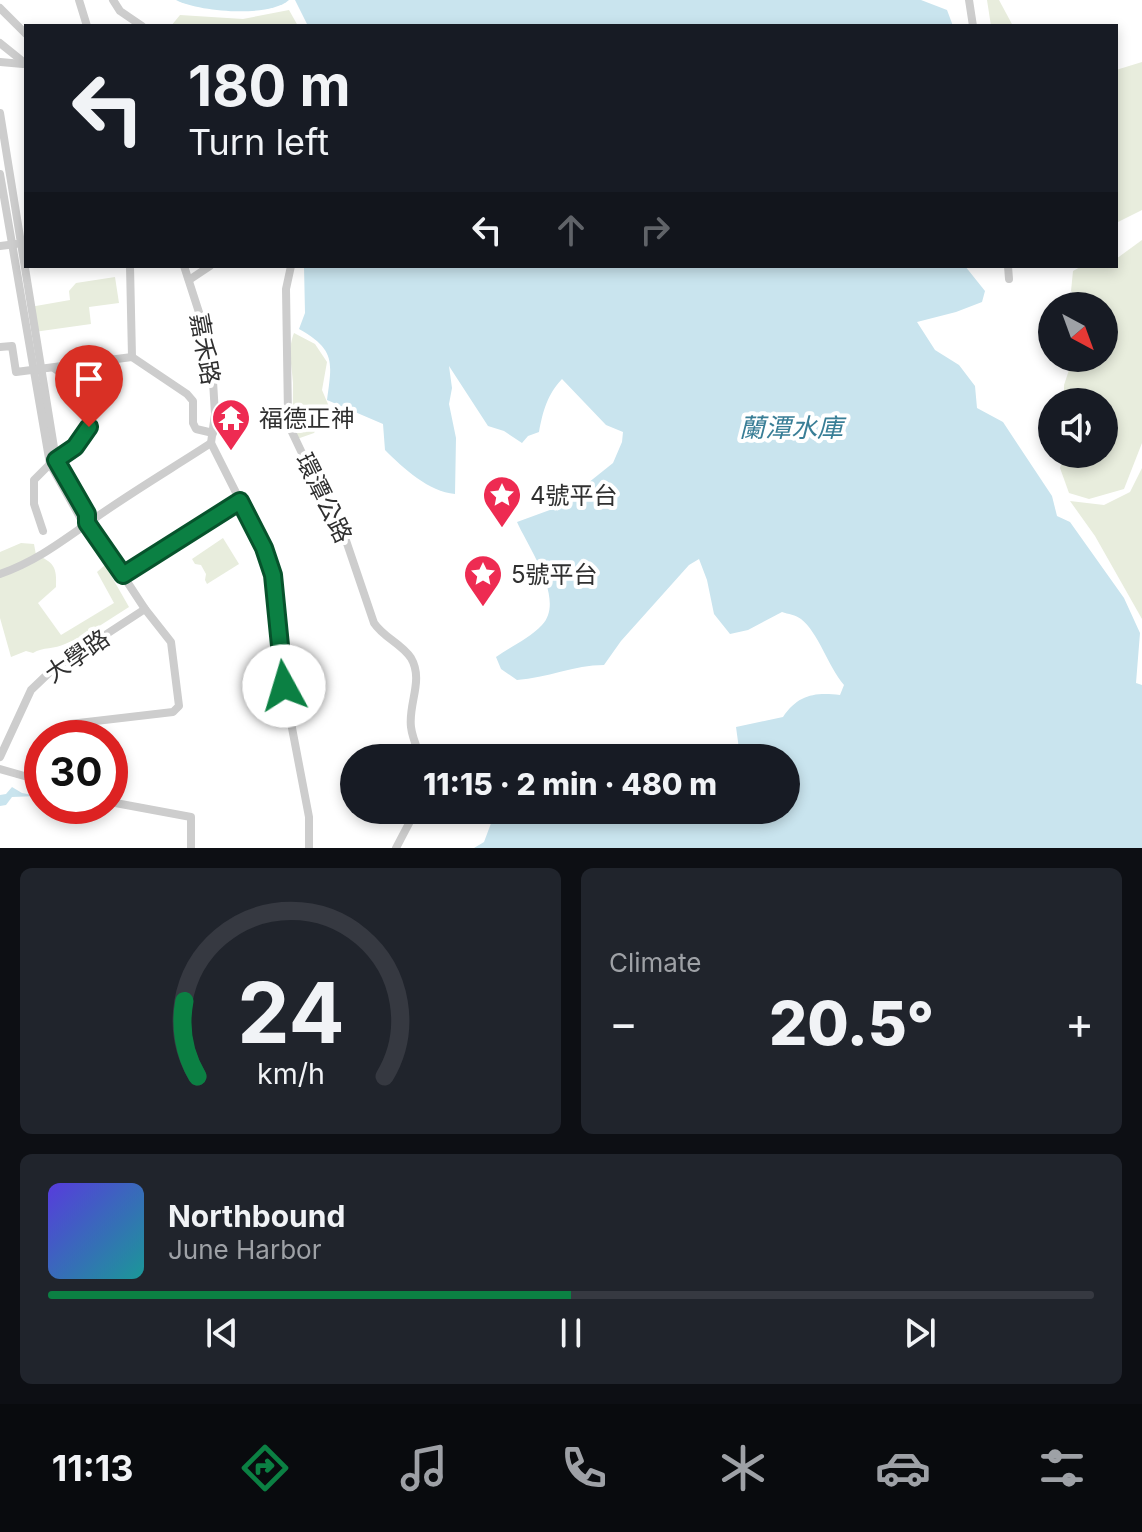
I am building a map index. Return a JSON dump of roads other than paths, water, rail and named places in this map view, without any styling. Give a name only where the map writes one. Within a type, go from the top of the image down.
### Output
[{"type":"street","points":[[79,0],[86,24]]},
{"type":"street","points":[[113,0],[120,11],[139,24]]},
{"type":"street","points":[[969,0],[973,24]]},
{"type":"street","points":[[0,8],[24,32]]},
{"type":"street","points":[[0,43],[24,62]]},
{"type":"street","points":[[0,62],[24,64]]},
{"type":"street","points":[[0,113],[53,462],[81,519],[87,523],[171,642],[179,706],[173,712],[104,720]]},
{"type":"street","points":[[0,174],[19,249]]},
{"type":"street","points":[[0,246],[19,249]]},
{"type":"street","points":[[0,255],[19,249]]},
{"type":"street","points":[[130,268],[132,357]]},
{"type":"street","name":"嘉禾路","points":[[185,268],[207,337],[212,365],[212,438],[264,548],[273,575],[283,677],[309,817],[309,848]]},
{"type":"street","points":[[189,280],[207,268]]},
{"type":"street","name":"環潭公路","points":[[291,268],[286,289],[285,352],[289,380],[288,415],[292,432],[310,470],[336,511],[374,623],[382,634],[403,649],[415,670],[411,728],[416,744]]},
{"type":"street","points":[[1008,268],[1009,279]]},
{"type":"street","points":[[0,347],[12,346],[16,372],[132,357],[187,394],[193,401],[196,429],[212,438],[87,523],[76,534],[31,562],[0,574]]},
{"type":"street","points":[[43,531],[32,493],[34,480],[75,447],[89,427],[82,389],[53,368]]},
{"type":"street","points":[[123,575],[240,501]]},
{"type":"street","name":"大學路","points":[[0,757],[31,690],[53,669],[145,609]]},
{"type":"street","points":[[0,769],[24,776]]},
{"type":"street","points":[[128,805],[191,817],[191,848]]},
{"type":"street","points":[[396,848],[409,824]]},
{"type":"water","points":[[176,0],[289,0],[266,9],[234,11],[201,8]]},
{"type":"water","points":[[295,0],[921,0],[947,10],[952,24],[307,24]]},
{"type":"water","name":"蘭潭水庫","points":[[304,268],[967,268],[985,291],[982,302],[917,322],[935,350],[959,365],[975,386],[977,408],[1003,422],[1052,496],[1057,516],[1070,522],[1124,598],[1140,633],[1136,683],[1142,685],[1142,848],[474,848],[484,842],[491,824],[800,824],[800,744],[738,744],[736,727],[783,717],[807,697],[840,695],[844,685],[813,632],[797,616],[782,612],[748,630],[730,634],[714,614],[699,559],[689,565],[621,641],[604,665],[517,680],[501,669],[496,657],[542,625],[550,602],[543,574],[517,522],[558,507],[613,463],[623,432],[606,425],[562,379],[546,404],[539,432],[528,436],[522,443],[504,431],[488,426],[449,366],[452,388],[449,404],[456,438],[455,494],[445,492],[426,484],[385,450],[383,424],[327,400],[329,358],[320,344],[299,329],[305,313]]},
{"type":"water","points":[[12,787],[24,793],[24,797],[12,797],[6,805],[0,806],[0,795],[6,794]]},
{"type":"place","name":"福德正神","points":[[231,452]]},
{"type":"place","name":"4號平台","points":[[502,529]]},
{"type":"place","name":"5號平台","points":[[483,608]]}]
